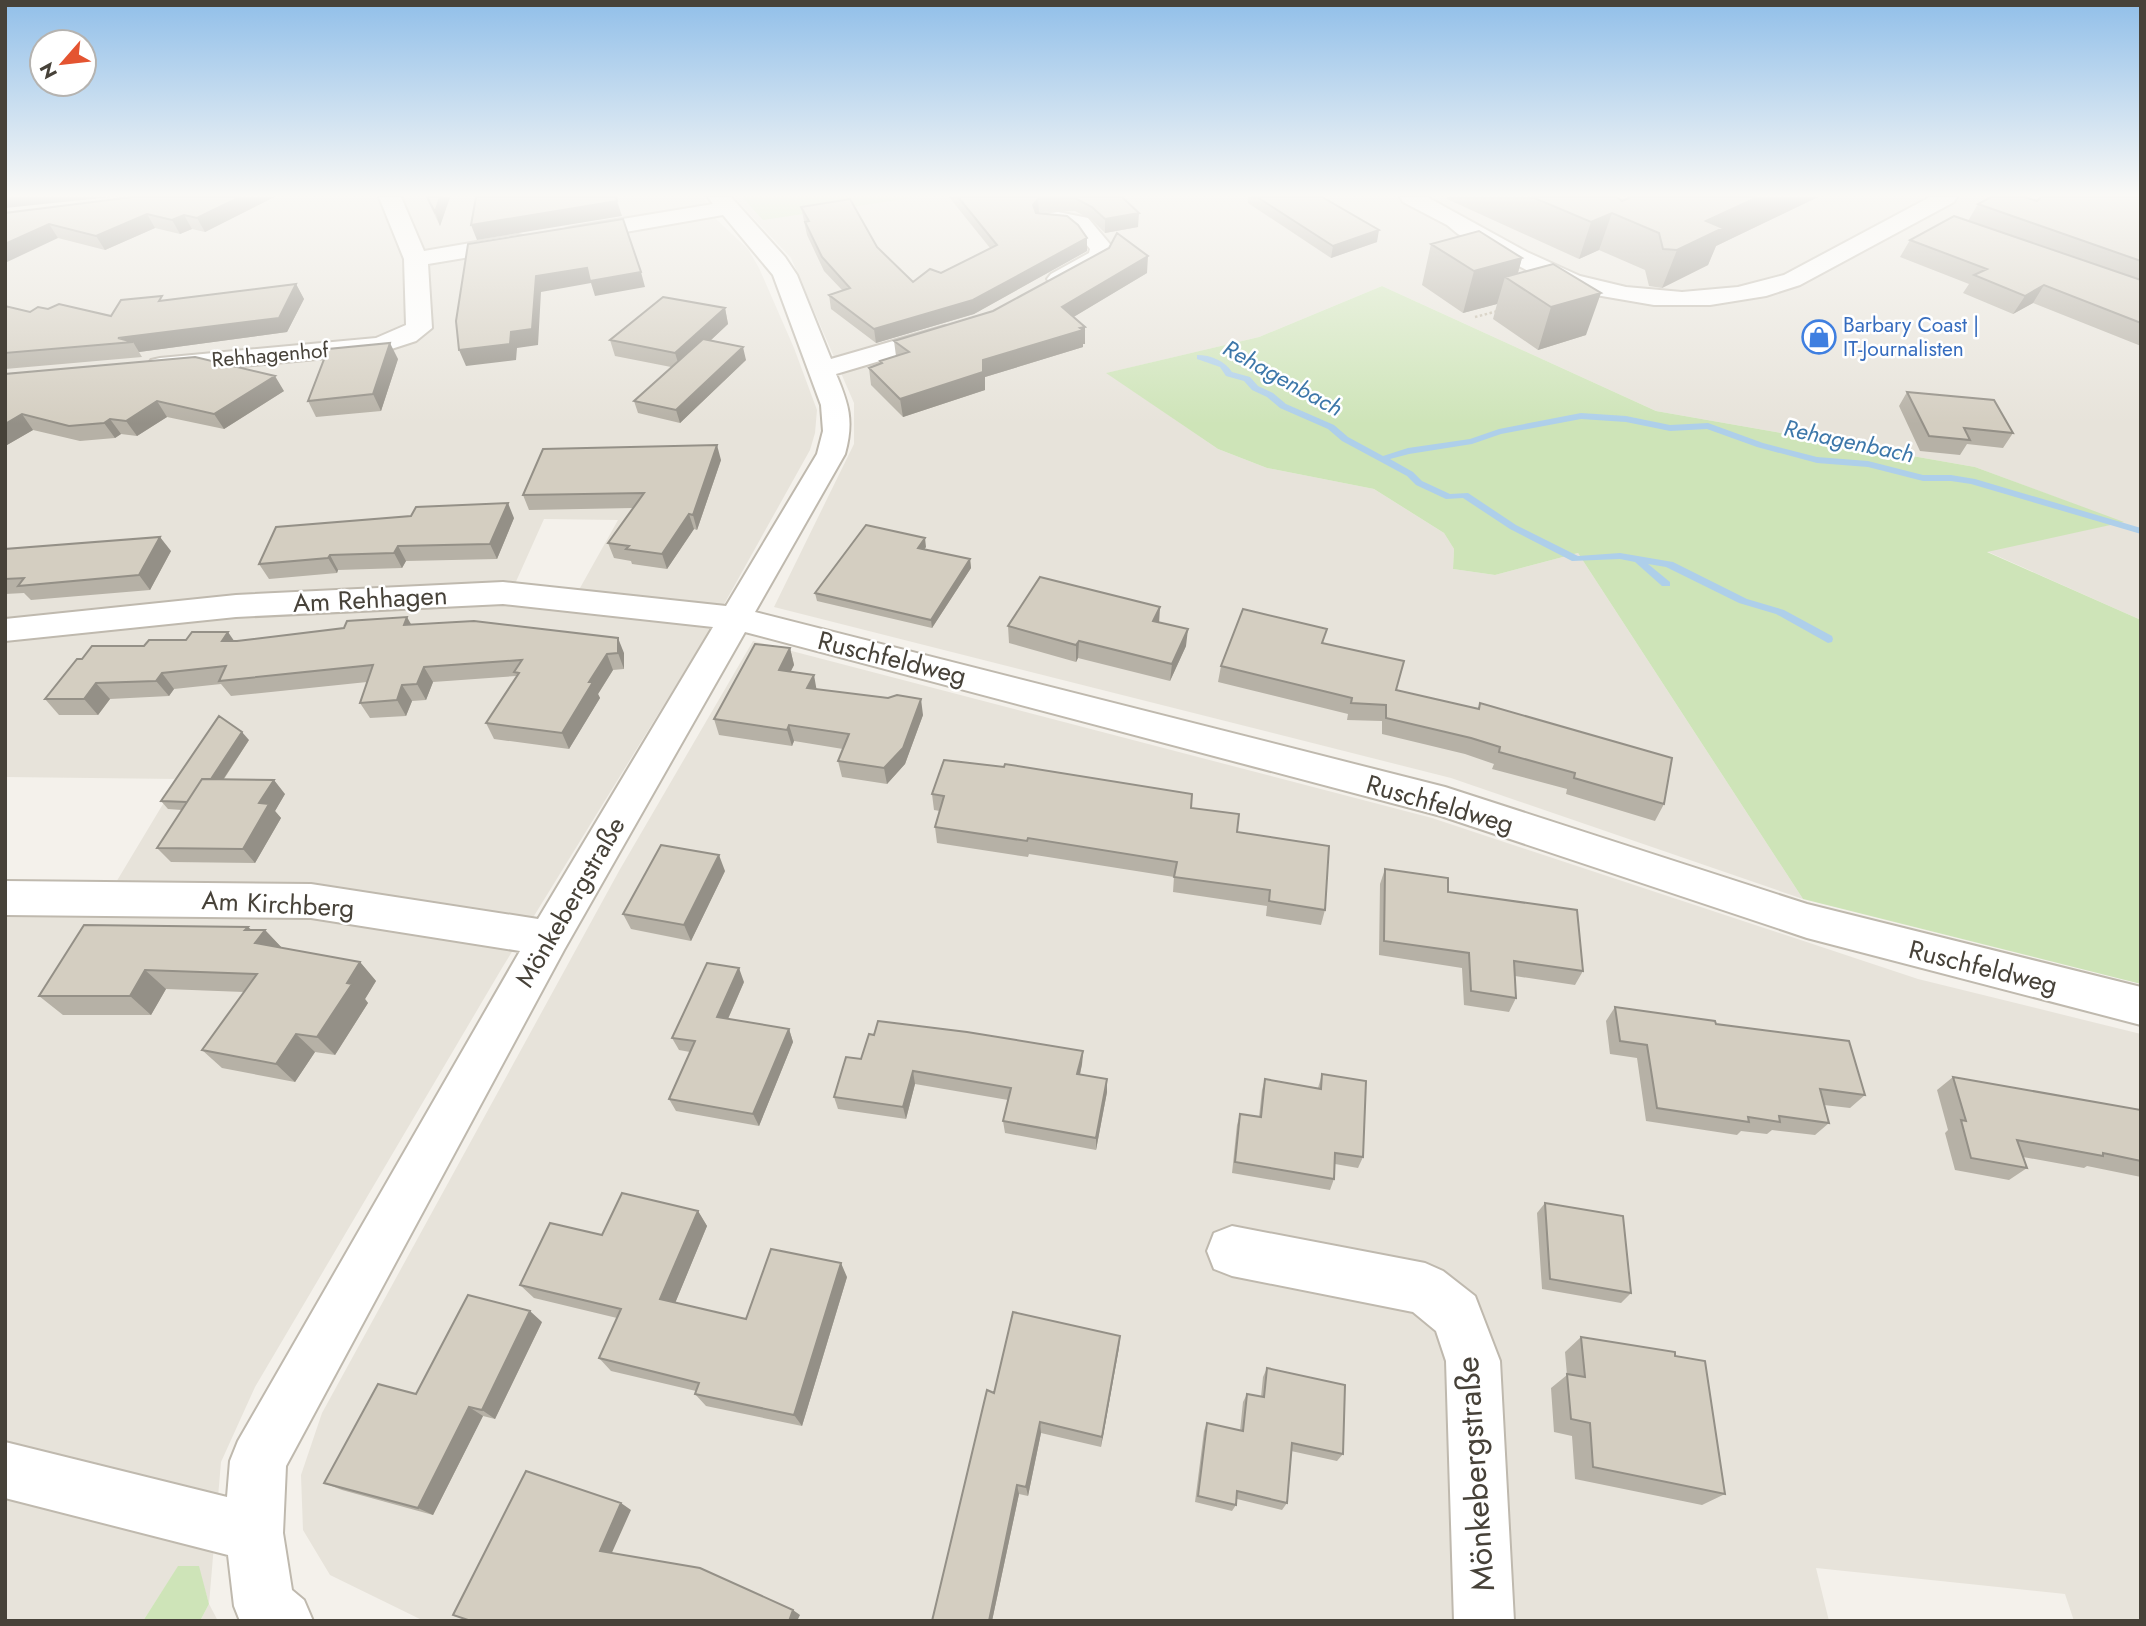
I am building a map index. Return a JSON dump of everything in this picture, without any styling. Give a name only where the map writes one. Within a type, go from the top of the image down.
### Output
[{"type":"street","name":"Rehhagenhof","points":[[130,369],[379,345],[407,336],[419,328],[417,273]]},
{"type":"street","name":"Mönkebergstraße","points":[[283,1621],[264,1606],[254,1533],[258,1461],[549,938],[831,454],[838,431],[835,405],[782,273]]},
{"type":"street","points":[[1042,289],[1071,273]]},
{"type":"street","points":[[1555,273],[1608,291],[1674,298],[1709,298],[1766,290],[1805,273]]},
{"type":"street","points":[[823,370],[965,328]]},
{"type":"street","name":"Am Rehhagen","points":[[5,630],[236,606],[503,593],[734,618]]},
{"type":"street","name":"Ruschfeldweg","points":[[734,618],[1445,802],[1807,921],[2141,1006]]},
{"type":"street","name":"Am Kirchberg","points":[[5,898],[312,901],[549,938]]},
{"type":"street","name":"Mönkebergstraße","points":[[1231,1251],[1425,1289],[1457,1314],[1473,1361],[1484,1621]]},
{"type":"street","points":[[5,1470],[254,1533]]},
{"type":"path","points":[[1475,317],[1500,310]]},
{"type":"shaded area","points":[[5,273],[761,273],[817,410],[810,450],[708,633],[502,968],[255,1387],[221,1462],[209,1604],[198,1566],[178,1567],[143,1621],[5,1621],[5,882],[115,884],[178,779],[5,777]],"holes":[[[544,519],[618,520],[580,588],[514,586]]]},
{"type":"shaded area","points":[[797,273],[2141,273],[2141,620],[1986,551],[2122,522],[1975,467],[1656,411],[1382,286],[1259,337],[1107,373],[1218,449],[1267,468],[1374,489],[1444,533],[1454,549],[1453,569],[1495,575],[1578,553],[1803,899],[1451,778],[774,607],[854,444],[854,403]]},
{"type":"shaded area","points":[[753,641],[1432,818],[1918,979],[2141,1034],[2141,1621],[2074,1621],[2065,1594],[1816,1568],[1829,1621],[424,1621],[330,1575],[303,1530],[301,1475],[322,1413],[619,871]]},
{"type":"shaded area","points":[[209,1604],[218,1621],[200,1621]]},
{"type":"green space","points":[[1382,286],[1656,411],[1975,467],[2124,522],[1987,552],[2141,620],[2141,984],[1803,899],[1578,553],[1495,575],[1453,569],[1454,549],[1444,533],[1374,489],[1267,468],[1218,449],[1106,373],[1259,337]]},
{"type":"green space","points":[[178,1566],[199,1566],[209,1604],[200,1621],[143,1621]]},
{"type":"building","points":[[463,273],[556,273],[536,276],[532,329],[511,332],[510,344],[459,350],[456,321]]},
{"type":"building","points":[[588,273],[636,273],[590,281]]},
{"type":"building","points":[[836,273],[904,273],[913,282],[925,273],[1023,273],[973,300],[874,329],[829,295],[850,288]]},
{"type":"building","points":[[1063,273],[1120,273],[1062,307],[1085,327],[1080,328],[1083,330],[983,360],[983,372],[900,399],[869,368],[882,363],[880,361],[909,352],[894,341],[993,311]]},
{"type":"building","points":[[1520,273],[1568,273],[1601,293],[1551,307],[1505,277]]},
{"type":"building","points":[[2120,273],[2141,280],[2141,323],[2044,285],[2025,296],[1974,275]]},
{"type":"building","points":[[296,284],[279,318],[118,338],[133,342],[5,353],[5,306],[30,312],[38,307],[48,309],[59,304],[111,316],[121,300],[162,296],[159,301]]},
{"type":"building","points":[[663,297],[725,308],[675,353],[610,340]]},
{"type":"building","points":[[703,339],[743,347],[676,410],[634,401]]},
{"type":"building","points":[[390,343],[373,394],[308,401],[328,349]]},
{"type":"building","points":[[195,357],[275,376],[214,414],[157,401],[126,421],[110,419],[104,423],[69,426],[22,414],[5,424],[5,374]]},
{"type":"building","points":[[1907,392],[1994,400],[2013,433],[1964,428],[1970,440],[1929,436]]},
{"type":"building","points":[[717,445],[693,515],[689,514],[662,554],[626,549],[629,546],[608,543],[644,493],[523,495],[543,449]]},
{"type":"building","points":[[508,503],[490,544],[398,546],[394,553],[330,555],[328,558],[259,564],[276,527],[411,516],[416,507]]},
{"type":"building","points":[[866,525],[925,538],[918,548],[970,559],[931,620],[815,593]]},
{"type":"building","points":[[160,537],[139,575],[18,586],[24,578],[5,579],[5,549]]},
{"type":"building","points":[[1040,577],[1160,607],[1153,621],[1188,629],[1172,664],[1079,641],[1076,645],[1008,626]]},
{"type":"building","points":[[1243,609],[1327,629],[1322,643],[1404,661],[1396,690],[1479,709],[1480,703],[1672,758],[1664,804],[1574,778],[1575,773],[1499,752],[1500,747],[1471,738],[1386,718],[1386,705],[1351,703],[1352,698],[1221,666]]},
{"type":"building","points":[[407,617],[404,625],[474,621],[618,638],[618,653],[607,654],[562,733],[486,723],[519,673],[514,672],[522,660],[424,667],[417,684],[402,685],[397,700],[360,703],[373,665],[219,681],[226,666],[162,673],[156,681],[96,683],[84,699],[45,699],[77,659],[82,659],[92,646],[144,646],[149,640],[186,640],[192,632],[228,632],[222,641],[237,641],[344,628],[347,621]]},
{"type":"building","points":[[755,644],[790,648],[779,670],[814,675],[807,688],[888,698],[897,695],[921,699],[903,748],[884,768],[838,761],[849,734],[789,725],[787,730],[714,719]]},
{"type":"building","points":[[219,716],[242,732],[211,779],[202,779],[187,802],[161,801]]},
{"type":"building","points":[[944,760],[1004,767],[1005,764],[1192,794],[1191,808],[1239,814],[1237,832],[1329,846],[1325,910],[1269,901],[1270,890],[1174,877],[1177,862],[1028,838],[1027,841],[935,827],[944,796],[932,794]]},
{"type":"building","points":[[202,779],[274,780],[259,803],[269,804],[243,849],[157,848]]},
{"type":"building","points":[[661,845],[719,855],[684,925],[623,914]]},
{"type":"building","points":[[1385,869],[1448,878],[1448,892],[1577,910],[1583,971],[1514,961],[1516,998],[1471,991],[1469,953],[1384,941]]},
{"type":"building","points":[[84,925],[248,927],[245,930],[265,930],[255,943],[360,962],[347,983],[352,984],[317,1037],[296,1034],[276,1064],[202,1050],[257,974],[145,970],[130,996],[39,996]]},
{"type":"building","points":[[707,963],[739,968],[717,1017],[789,1029],[753,1114],[669,1099],[695,1041],[672,1038]]},
{"type":"building","points":[[1615,1007],[1715,1021],[1716,1024],[1849,1041],[1865,1095],[1820,1089],[1829,1123],[1779,1116],[1780,1122],[1748,1117],[1749,1122],[1657,1108],[1647,1045],[1620,1041]]},
{"type":"building","points":[[878,1021],[1083,1051],[1077,1074],[1107,1079],[1096,1138],[1003,1121],[1011,1088],[913,1071],[903,1107],[834,1097],[846,1057],[861,1059],[869,1034],[874,1035]]},
{"type":"building","points":[[1322,1074],[1366,1081],[1363,1157],[1335,1153],[1334,1179],[1235,1162],[1240,1114],[1261,1117],[1265,1079],[1321,1089]]},
{"type":"building","points":[[1953,1077],[2141,1110],[2141,1161],[2017,1140],[2027,1168],[1971,1158],[1961,1120],[1966,1121]]},
{"type":"building","points":[[622,1193],[698,1211],[660,1299],[746,1319],[771,1249],[841,1263],[794,1415],[695,1394],[699,1383],[599,1358],[621,1309],[520,1285],[550,1223],[602,1235]]},
{"type":"building","points":[[1545,1203],[1623,1216],[1631,1293],[1550,1279]]},
{"type":"building","points":[[468,1295],[530,1311],[482,1410],[469,1407],[418,1508],[324,1483],[378,1384],[416,1394]]},
{"type":"building","points":[[1013,1312],[1120,1336],[1102,1437],[1040,1422],[1026,1487],[1017,1485],[989,1621],[932,1621],[987,1390],[994,1393]]},
{"type":"building","points":[[1581,1337],[1675,1352],[1675,1356],[1705,1361],[1725,1494],[1593,1467],[1590,1423],[1571,1419],[1567,1374],[1585,1377]]},
{"type":"building","points":[[1267,1368],[1345,1385],[1343,1454],[1292,1443],[1287,1503],[1237,1491],[1236,1505],[1198,1496],[1207,1423],[1243,1431],[1247,1394],[1264,1397]]},
{"type":"building","points":[[526,1471],[621,1503],[600,1551],[700,1568],[793,1610],[789,1621],[471,1621],[453,1615]]},
{"type":"waterway","name":"Rehagenbach","points":[[1200,357],[1223,365],[1229,374],[1247,379],[1255,388],[1270,395],[1283,406],[1331,427],[1345,439],[1382,459]]},
{"type":"waterway","name":"Rehagenbach","points":[[1382,459],[1408,451],[1472,441],[1499,432],[1581,416],[1626,419],[1670,428],[1708,426],[1760,445],[1817,460],[1868,464],[1923,478],[1972,481],[2141,531]]},
{"type":"waterway","name":"Rehagenbach","points":[[1382,459],[1410,474],[1419,483],[1449,497],[1465,495],[1513,527],[1576,559],[1620,556],[1669,564],[1743,601],[1780,612],[1828,639]]},
{"type":"waterway","name":"Rehagenbach","points":[[1640,562],[1666,584]]},
{"type":"place","name":"Barbary Coast | IT-Journalisten","points":[[1819,337]]}]
